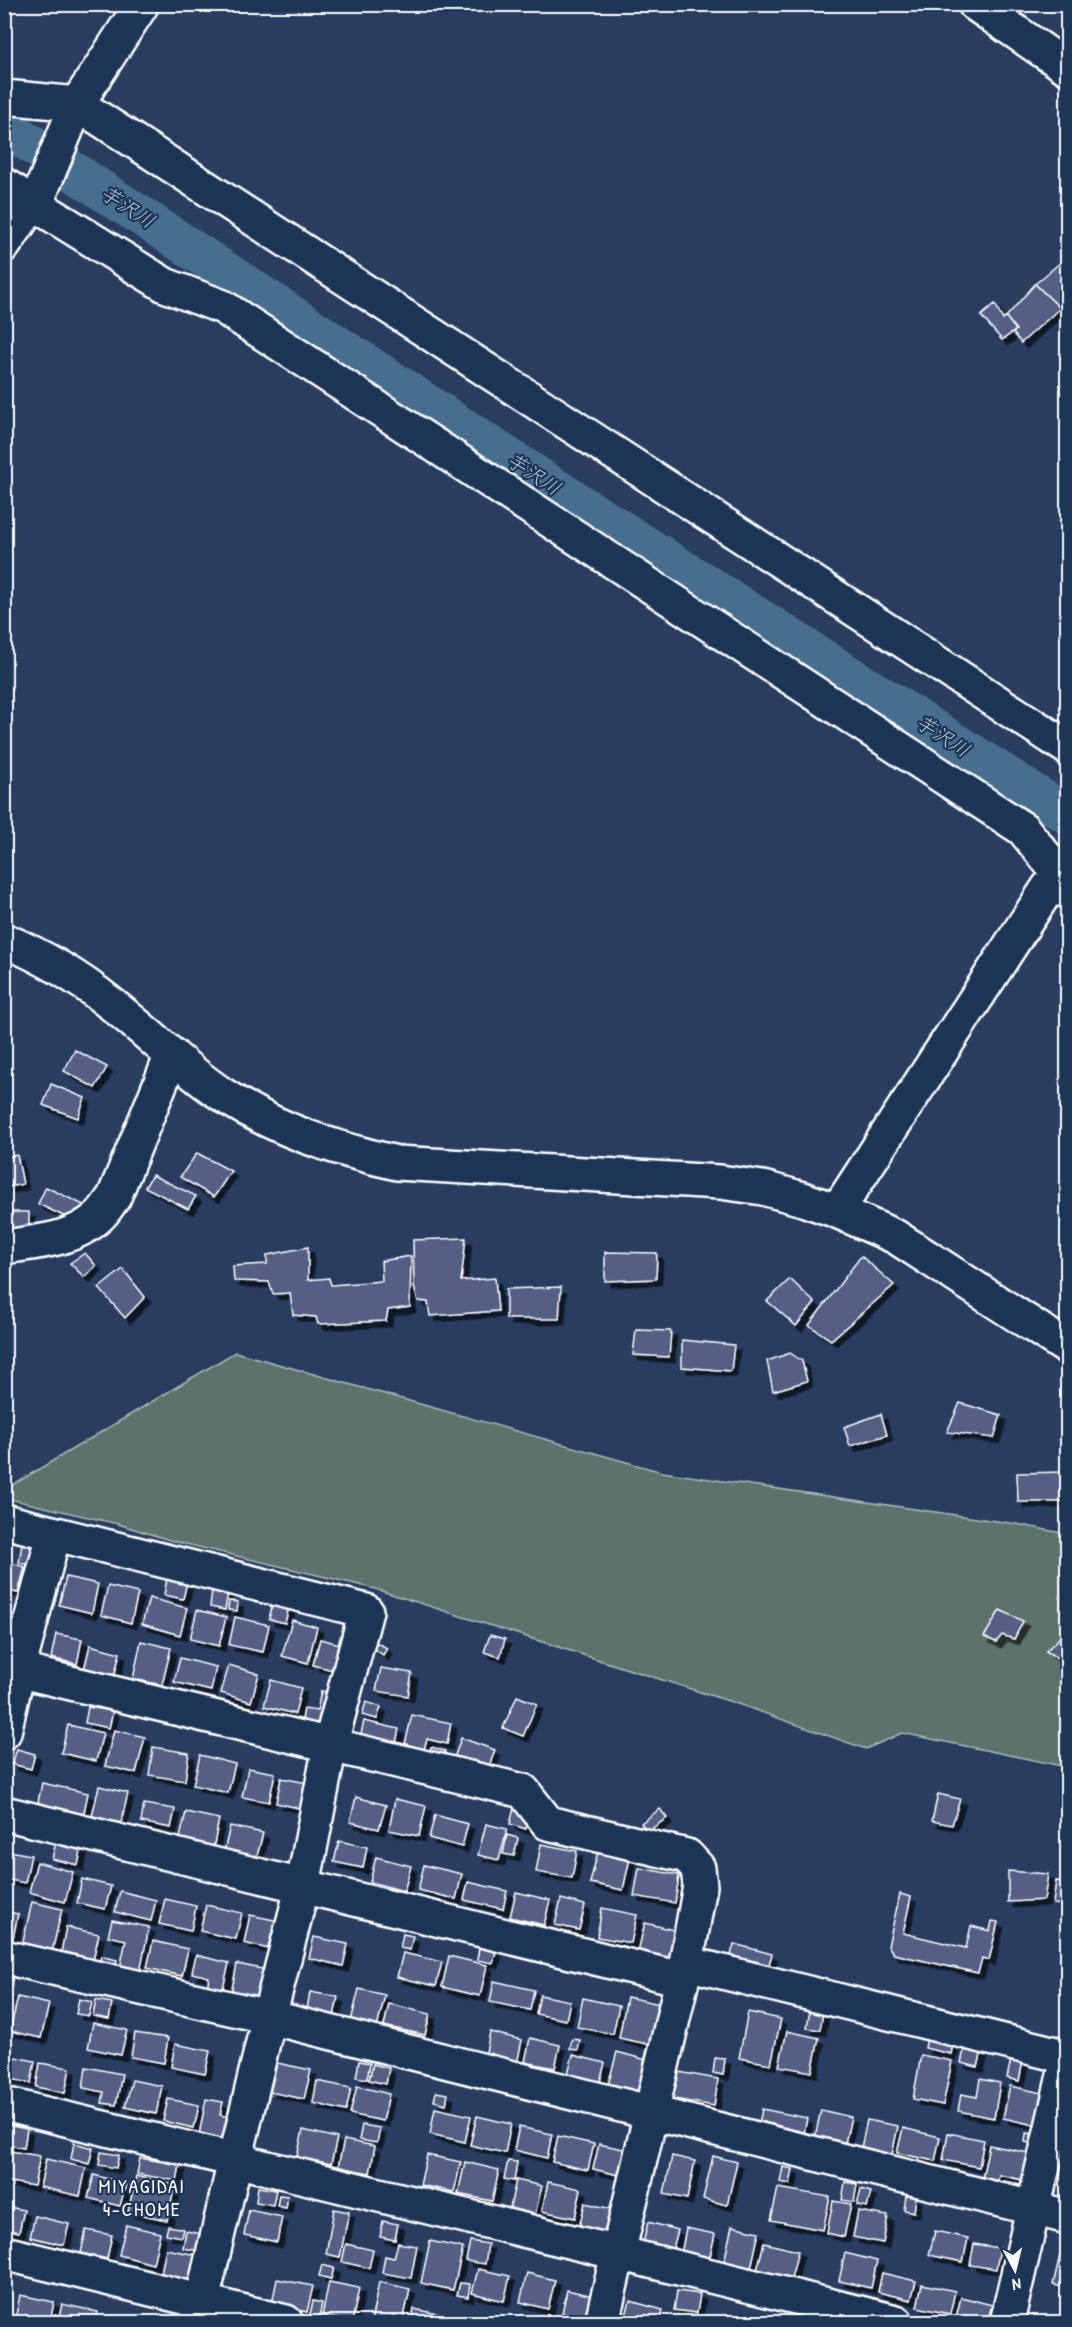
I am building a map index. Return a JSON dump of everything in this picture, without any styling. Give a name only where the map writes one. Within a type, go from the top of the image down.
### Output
[{"type":"street","points":[[4,245],[36,197],[77,104],[142,4]]},
{"type":"street","points":[[975,4],[1068,68]]},
{"type":"street","points":[[4,96],[77,104],[1068,748]]},
{"type":"street","points":[[4,185],[36,197],[165,285],[223,307],[1023,829],[1068,884]]},
{"type":"street","points":[[837,1211],[1048,888],[1068,890]]},
{"type":"street","points":[[4,940],[61,968],[110,1002],[222,1094],[259,1117],[300,1135],[349,1152],[397,1163],[720,1182],[763,1188],[803,1198],[896,1237],[1068,1348]]},
{"type":"street","points":[[4,1247],[54,1239],[78,1230],[99,1216],[114,1197],[172,1055]]},
{"type":"street","points":[[4,1521],[366,1611],[330,1746],[303,1885],[199,2312]]},
{"type":"street","points":[[4,1732],[11,1668],[54,1534]]},
{"type":"street","points":[[11,1668],[523,1791],[548,1822],[687,1856],[698,1868],[700,1886],[683,1971],[602,2322]]},
{"type":"street","points":[[4,1814],[303,1885],[683,1971],[1067,2064],[1007,2322]]},
{"type":"street","points":[[4,1957],[269,2017],[1068,2217]]},
{"type":"street","points":[[4,2104],[896,2322]]},
{"type":"street","points":[[4,2253],[199,2312],[286,2322]]},
{"type":"green space","points":[[235,1352],[662,1472],[1017,1524],[1067,1534],[1067,1767],[902,1733],[866,1749],[738,1704],[372,1588],[5,1498],[4,1490]]},
{"type":"building","points":[[1068,256],[1068,300],[1060,308],[1035,284]]},
{"type":"building","points":[[1035,284],[1060,308],[1021,343],[1013,333],[1016,330],[1006,317]]},
{"type":"building","points":[[995,304],[1003,320],[1006,317],[1016,330],[1002,340],[981,316]]},
{"type":"building","points":[[75,1050],[107,1067],[95,1088],[64,1071]]},
{"type":"building","points":[[51,1084],[85,1098],[78,1118],[43,1105]]},
{"type":"building","points":[[197,1153],[231,1171],[214,1197],[180,1177]]},
{"type":"building","points":[[17,1155],[23,1184],[4,1188],[4,1157]]},
{"type":"building","points":[[152,1175],[196,1196],[188,1209],[145,1187]]},
{"type":"building","points":[[46,1187],[88,1207],[80,1224],[38,1204]]},
{"type":"building","points":[[4,1212],[29,1212],[29,1228],[4,1228]]},
{"type":"building","points":[[466,1238],[461,1281],[495,1278],[498,1311],[430,1316],[428,1302],[418,1301],[414,1287],[413,1240]]},
{"type":"building","points":[[308,1247],[308,1280],[329,1278],[331,1285],[382,1281],[381,1261],[411,1256],[410,1307],[388,1310],[386,1321],[318,1324],[316,1317],[293,1315],[290,1293],[273,1294],[269,1282],[234,1281],[233,1266],[267,1264],[267,1255]]},
{"type":"building","points":[[605,1252],[657,1253],[656,1279],[605,1281]]},
{"type":"building","points":[[85,1253],[96,1266],[84,1277],[70,1263]]},
{"type":"building","points":[[861,1256],[894,1285],[831,1340],[809,1325]]},
{"type":"building","points":[[123,1269],[145,1297],[125,1318],[99,1288]]},
{"type":"building","points":[[790,1279],[815,1303],[796,1326],[767,1301]]},
{"type":"building","points":[[561,1287],[559,1319],[506,1319],[506,1289]]},
{"type":"building","points":[[636,1330],[671,1331],[669,1357],[633,1355]]},
{"type":"building","points":[[682,1340],[734,1345],[731,1371],[682,1367]]},
{"type":"building","points":[[790,1353],[802,1361],[807,1381],[773,1391],[767,1361]]},
{"type":"building","points":[[960,1403],[1001,1415],[994,1438],[947,1432]]},
{"type":"building","points":[[881,1414],[887,1435],[850,1446],[844,1427]]},
{"type":"building","points":[[1068,1472],[1065,1502],[1018,1502],[1017,1473]]},
{"type":"building","points":[[22,1543],[28,1544],[36,1557],[35,1566],[19,1563]]},
{"type":"building","points":[[4,1561],[25,1567],[18,1593],[4,1590]]},
{"type":"building","points":[[66,1577],[98,1584],[92,1613],[59,1605]]},
{"type":"building","points":[[167,1578],[187,1582],[183,1599],[164,1595]]},
{"type":"building","points":[[108,1586],[138,1593],[131,1623],[101,1615]]},
{"type":"building","points":[[212,1590],[228,1593],[225,1610],[210,1607]]},
{"type":"building","points":[[149,1598],[187,1608],[180,1635],[142,1624]]},
{"type":"building","points":[[229,1601],[238,1602],[237,1611],[228,1610]]},
{"type":"building","points":[[273,1603],[289,1607],[285,1623],[269,1619]]},
{"type":"building","points":[[197,1610],[226,1617],[219,1646],[190,1639]]},
{"type":"building","points":[[1000,1610],[1023,1621],[1014,1639],[1002,1635],[996,1642],[984,1637]]},
{"type":"building","points":[[235,1617],[269,1625],[263,1652],[229,1645]]},
{"type":"building","points":[[4,1619],[22,1624],[15,1648],[4,1645]]},
{"type":"building","points":[[292,1620],[317,1627],[308,1663],[282,1656]]},
{"type":"building","points":[[56,1634],[82,1639],[77,1664],[51,1658]]},
{"type":"building","points":[[490,1635],[505,1639],[500,1657],[484,1652]]},
{"type":"building","points":[[1062,1635],[1068,1638],[1068,1665],[1046,1651]]},
{"type":"building","points":[[320,1639],[344,1645],[337,1671],[313,1665]]},
{"type":"building","points":[[141,1641],[171,1648],[162,1685],[133,1679]]},
{"type":"building","points":[[377,1643],[387,1648],[383,1655],[373,1648]]},
{"type":"building","points":[[90,1645],[120,1653],[114,1677],[84,1670]]},
{"type":"building","points":[[180,1658],[216,1667],[211,1691],[174,1682]]},
{"type":"building","points":[[229,1665],[259,1674],[251,1702],[221,1693]]},
{"type":"building","points":[[381,1668],[412,1673],[408,1696],[376,1691]]},
{"type":"building","points":[[271,1680],[301,1688],[295,1714],[264,1706]]},
{"type":"building","points":[[321,1691],[339,1694],[322,1735],[300,1730],[304,1709],[317,1711]]},
{"type":"building","points":[[517,1696],[537,1704],[523,1736],[503,1728]]},
{"type":"building","points":[[366,1702],[381,1707],[377,1719],[362,1715]]},
{"type":"building","points":[[88,1707],[113,1711],[109,1728],[85,1723]]},
{"type":"building","points":[[412,1715],[451,1723],[447,1744],[427,1739],[424,1749],[405,1744]]},
{"type":"building","points":[[364,1721],[399,1729],[395,1747],[360,1738]]},
{"type":"building","points":[[68,1725],[103,1733],[96,1761],[61,1753]]},
{"type":"building","points":[[114,1730],[145,1737],[136,1773],[105,1766]]},
{"type":"building","points":[[461,1738],[495,1750],[487,1772],[453,1761]]},
{"type":"building","points":[[153,1747],[189,1753],[185,1781],[149,1775]]},
{"type":"building","points":[[431,1747],[445,1751],[441,1766],[427,1762]]},
{"type":"building","points":[[17,1749],[35,1754],[31,1769],[12,1764]]},
{"type":"building","points":[[200,1755],[235,1764],[228,1793],[193,1785]]},
{"type":"building","points":[[248,1768],[275,1773],[269,1802],[242,1797]]},
{"type":"building","points":[[281,1778],[313,1784],[308,1810],[276,1803]]},
{"type":"building","points":[[42,1783],[88,1793],[83,1817],[37,1807]]},
{"type":"building","points":[[99,1786],[128,1793],[121,1823],[92,1816]]},
{"type":"building","points":[[938,1794],[960,1799],[952,1825],[932,1821]]},
{"type":"building","points":[[356,1797],[386,1805],[379,1829],[350,1822]]},
{"type":"building","points":[[395,1799],[426,1806],[419,1836],[389,1830]]},
{"type":"building","points":[[144,1804],[175,1809],[171,1828],[141,1822]]},
{"type":"building","points":[[514,1808],[530,1813],[526,1829],[510,1824]]},
{"type":"building","points":[[660,1809],[667,1818],[648,1831],[641,1823]]},
{"type":"building","points":[[186,1812],[219,1819],[213,1849],[179,1842]]},
{"type":"building","points":[[435,1815],[468,1824],[462,1847],[429,1838]]},
{"type":"building","points":[[486,1824],[507,1829],[499,1860],[478,1855]]},
{"type":"building","points":[[230,1826],[263,1833],[256,1860],[224,1852]]},
{"type":"building","points":[[507,1835],[518,1838],[514,1856],[503,1854]]},
{"type":"building","points":[[56,1841],[82,1846],[78,1865],[52,1859]]},
{"type":"building","points":[[339,1841],[367,1847],[363,1868],[334,1862]]},
{"type":"building","points":[[541,1844],[577,1851],[572,1878],[536,1872]]},
{"type":"building","points":[[4,1850],[31,1855],[25,1883],[4,1879]]},
{"type":"building","points":[[598,1851],[630,1858],[623,1890],[590,1883]]},
{"type":"building","points":[[376,1857],[411,1866],[404,1891],[370,1882]]},
{"type":"building","points":[[37,1862],[73,1872],[65,1902],[29,1892]]},
{"type":"building","points":[[424,1865],[462,1874],[456,1899],[418,1890]]},
{"type":"building","points":[[639,1868],[679,1875],[675,1903],[634,1896]]},
{"type":"building","points":[[1008,1871],[1048,1874],[1044,1900],[1008,1902]]},
{"type":"building","points":[[82,1879],[111,1886],[105,1909],[77,1903]]},
{"type":"building","points":[[1056,1881],[1068,1882],[1068,1905],[1053,1904]]},
{"type":"building","points":[[468,1882],[507,1891],[503,1909],[464,1900]]},
{"type":"building","points":[[120,1891],[156,1900],[151,1921],[115,1912]]},
{"type":"building","points":[[516,1892],[550,1900],[544,1925],[510,1917]]},
{"type":"building","points":[[900,1894],[911,1897],[903,1933],[966,1948],[971,1926],[990,1931],[992,1921],[998,1922],[989,1960],[982,1958],[978,1973],[894,1954],[888,1946]]},
{"type":"building","points":[[165,1899],[196,1906],[191,1931],[159,1924]]},
{"type":"building","points":[[561,1899],[585,1905],[579,1930],[555,1925]]},
{"type":"building","points":[[32,1902],[62,1909],[52,1952],[22,1946]]},
{"type":"building","points":[[206,1905],[242,1913],[236,1939],[200,1931]]},
{"type":"building","points":[[602,1908],[637,1915],[631,1943],[597,1937]]},
{"type":"building","points":[[4,1911],[18,1914],[12,1943],[4,1942]]},
{"type":"building","points":[[250,1915],[284,1922],[277,1951],[244,1943]]},
{"type":"building","points":[[112,1920],[149,1927],[140,1972],[120,1968],[126,1940],[108,1936]]},
{"type":"building","points":[[645,1923],[678,1931],[671,1960],[638,1952]]},
{"type":"building","points":[[66,1927],[99,1934],[93,1960],[61,1953]]},
{"type":"building","points":[[403,1934],[413,1936],[410,1950],[400,1948]]},
{"type":"building","points":[[314,1937],[348,1944],[343,1966],[309,1958]]},
{"type":"building","points":[[153,1941],[188,1949],[182,1976],[147,1968]]},
{"type":"building","points":[[734,1944],[772,1954],[765,1978],[727,1970]]},
{"type":"building","points":[[479,1948],[496,1951],[493,1963],[477,1960]]},
{"type":"building","points":[[403,1953],[442,1962],[436,1986],[397,1977]]},
{"type":"building","points":[[196,1955],[229,1963],[221,1997],[206,1994],[209,1977],[192,1973]]},
{"type":"building","points":[[101,1956],[117,1960],[114,1975],[98,1971]]},
{"type":"building","points":[[449,1956],[487,1965],[480,1996],[442,1987]]},
{"type":"building","points":[[237,1964],[272,1971],[266,2001],[231,1994]]},
{"type":"building","points":[[494,1981],[534,1990],[530,2010],[490,2002]]},
{"type":"building","points":[[359,1989],[385,1995],[375,2036],[349,2029]]},
{"type":"building","points":[[310,1992],[338,1997],[333,2021],[306,2015]]},
{"type":"building","points":[[4,1993],[9,1994],[4,2013]]},
{"type":"building","points":[[540,1995],[570,2001],[566,2020],[536,2014]]},
{"type":"building","points":[[18,1997],[49,2004],[41,2038],[10,2031]]},
{"type":"building","points":[[627,1997],[665,2005],[657,2046],[619,2038]]},
{"type":"building","points":[[583,1998],[619,2006],[613,2034],[577,2027]]},
{"type":"building","points":[[79,1999],[92,2002],[89,2016],[76,2014]]},
{"type":"building","points":[[96,2000],[112,2003],[109,2019],[93,2016]]},
{"type":"building","points":[[389,2004],[430,2014],[425,2035],[384,2026]]},
{"type":"building","points":[[810,2009],[823,2012],[820,2030],[807,2028]]},
{"type":"building","points":[[748,2012],[781,2019],[771,2064],[739,2058]]},
{"type":"building","points":[[93,2023],[127,2030],[121,2055],[88,2048]]},
{"type":"building","points":[[787,2031],[819,2038],[812,2072],[779,2066]]},
{"type":"building","points":[[490,2032],[522,2040],[517,2064],[485,2057]]},
{"type":"building","points":[[135,2033],[168,2038],[164,2063],[131,2057]]},
{"type":"building","points":[[530,2038],[560,2045],[555,2068],[525,2062]]},
{"type":"building","points":[[927,2038],[953,2044],[951,2054],[925,2048]]},
{"type":"building","points":[[572,2039],[580,2040],[578,2050],[570,2049]]},
{"type":"building","points":[[175,2044],[210,2051],[205,2074],[171,2067]]},
{"type":"building","points":[[965,2047],[982,2051],[978,2067],[961,2063]]},
{"type":"building","points":[[617,2052],[654,2062],[646,2095],[608,2085]]},
{"type":"building","points":[[4,2055],[35,2061],[31,2083],[4,2078]]},
{"type":"building","points":[[573,2055],[605,2063],[598,2089],[566,2080]]},
{"type":"building","points":[[921,2055],[952,2061],[943,2105],[913,2099]]},
{"type":"building","points":[[715,2058],[725,2059],[723,2075],[713,2073]]},
{"type":"building","points":[[1011,2059],[1023,2061],[1019,2081],[1007,2078]]},
{"type":"building","points":[[359,2061],[370,2063],[367,2079],[356,2077]]},
{"type":"building","points":[[40,2063],[70,2068],[65,2093],[36,2087]]},
{"type":"building","points":[[277,2063],[311,2070],[304,2099],[270,2092]]},
{"type":"building","points":[[373,2064],[389,2068],[386,2084],[369,2080]]},
{"type":"building","points":[[86,2067],[122,2074],[116,2105],[102,2103],[104,2092],[83,2088]]},
{"type":"building","points":[[673,2071],[718,2079],[714,2106],[669,2098]]},
{"type":"building","points":[[980,2079],[1000,2083],[994,2118],[958,2111],[961,2094],[977,2097]]},
{"type":"building","points":[[132,2080],[162,2086],[156,2114],[125,2107]]},
{"type":"building","points":[[317,2081],[351,2088],[346,2111],[313,2103]]},
{"type":"building","points":[[357,2086],[389,2094],[383,2121],[350,2114]]},
{"type":"building","points":[[1010,2086],[1042,2093],[1035,2125],[1003,2118]]},
{"type":"building","points":[[436,2092],[448,2094],[446,2104],[434,2101]]},
{"type":"building","points":[[168,2099],[199,2105],[194,2128],[163,2121]]},
{"type":"building","points":[[206,2099],[223,2102],[220,2115],[233,2118],[229,2141],[199,2135]]},
{"type":"building","points":[[435,2108],[471,2116],[465,2142],[430,2134]]},
{"type":"building","points":[[762,2109],[807,2118],[802,2143],[757,2134]]},
{"type":"building","points":[[821,2110],[851,2117],[845,2143],[815,2137]]},
{"type":"building","points":[[477,2116],[511,2124],[505,2153],[470,2145]]},
{"type":"building","points":[[867,2120],[898,2126],[892,2155],[861,2148]]},
{"type":"building","points":[[7,2125],[27,2129],[24,2148],[4,2144]]},
{"type":"building","points":[[362,2125],[380,2128],[377,2143],[359,2140]]},
{"type":"building","points":[[519,2127],[552,2134],[547,2158],[514,2150]]},
{"type":"building","points":[[903,2128],[940,2137],[935,2161],[897,2153]]},
{"type":"building","points":[[303,2130],[337,2138],[331,2164],[297,2157]]},
{"type":"building","points":[[948,2133],[984,2140],[979,2167],[943,2160]]},
{"type":"building","points":[[1026,2133],[1034,2134],[1033,2144],[1025,2142]]},
{"type":"building","points":[[558,2136],[594,2144],[588,2170],[552,2162]]},
{"type":"building","points":[[344,2140],[375,2146],[370,2173],[338,2167]]},
{"type":"building","points":[[74,2143],[93,2148],[89,2164],[71,2159]]},
{"type":"building","points":[[599,2144],[633,2151],[627,2177],[593,2169]]},
{"type":"building","points":[[989,2145],[1029,2153],[1023,2180],[999,2175],[997,2187],[981,2184]]},
{"type":"building","points":[[4,2150],[40,2156],[34,2186],[4,2181]]},
{"type":"building","points":[[101,2152],[119,2155],[116,2168],[99,2165]]},
{"type":"building","points":[[427,2155],[461,2162],[454,2192],[420,2185]]},
{"type":"building","points":[[672,2156],[695,2161],[687,2199],[664,2194]]},
{"type":"building","points":[[713,2156],[737,2162],[727,2205],[703,2199]]},
{"type":"building","points":[[140,2158],[180,2165],[177,2181],[137,2174]]},
{"type":"building","points":[[46,2159],[86,2168],[80,2196],[40,2187]]},
{"type":"building","points":[[508,2161],[517,2162],[514,2181],[504,2179]]},
{"type":"building","points":[[465,2162],[499,2170],[492,2201],[458,2194]]},
{"type":"building","points":[[783,2167],[793,2169],[790,2184],[780,2182]]},
{"type":"building","points":[[94,2175],[126,2184],[120,2206],[88,2198]]},
{"type":"building","points":[[136,2176],[175,2185],[167,2220],[128,2212]]},
{"type":"building","points":[[516,2180],[542,2186],[534,2218],[509,2212]]},
{"type":"building","points":[[1003,2181],[1021,2184],[1018,2196],[1001,2193]]},
{"type":"building","points":[[548,2182],[581,2189],[575,2218],[542,2211]]},
{"type":"building","points":[[845,2182],[857,2184],[854,2202],[842,2200]]},
{"type":"building","points":[[258,2187],[276,2190],[273,2205],[256,2202]]},
{"type":"building","points":[[778,2188],[830,2197],[823,2230],[771,2220]]},
{"type":"building","points":[[861,2189],[871,2192],[867,2207],[857,2205]]},
{"type":"building","points":[[279,2195],[288,2196],[286,2208],[277,2206]]},
{"type":"building","points":[[906,2196],[916,2197],[914,2212],[904,2210]]},
{"type":"building","points":[[833,2201],[851,2204],[844,2237],[827,2233]]},
{"type":"building","points":[[585,2203],[612,2209],[605,2238],[578,2232]]},
{"type":"building","points":[[4,2206],[24,2210],[19,2232],[4,2229]]},
{"type":"building","points":[[334,2209],[349,2212],[340,2257],[326,2254]]},
{"type":"building","points":[[249,2210],[282,2217],[277,2242],[244,2235]]},
{"type":"building","points":[[858,2211],[888,2216],[883,2243],[853,2237]]},
{"type":"building","points":[[35,2216],[69,2224],[64,2245],[30,2237]]},
{"type":"building","points":[[383,2221],[398,2224],[395,2240],[380,2237]]},
{"type":"building","points":[[648,2222],[678,2230],[672,2252],[643,2244]]},
{"type":"building","points":[[126,2225],[160,2233],[153,2264],[119,2255]]},
{"type":"building","points":[[168,2226],[184,2229],[182,2237],[166,2234]]},
{"type":"building","points":[[732,2226],[759,2232],[751,2268],[724,2262]]},
{"type":"building","points":[[686,2228],[715,2234],[709,2261],[681,2255]]},
{"type":"building","points":[[86,2230],[112,2235],[107,2259],[81,2253]]},
{"type":"building","points":[[186,2231],[207,2235],[204,2252],[183,2248]]},
{"type":"building","points":[[935,2231],[968,2238],[963,2262],[929,2255]]},
{"type":"building","points":[[430,2241],[463,2248],[453,2290],[421,2283]]},
{"type":"building","points":[[470,2241],[488,2244],[485,2264],[466,2261]]},
{"type":"building","points":[[398,2243],[417,2246],[411,2278],[382,2273],[385,2256],[394,2258]]},
{"type":"building","points":[[764,2243],[798,2251],[790,2282],[756,2274]]},
{"type":"building","points":[[346,2244],[373,2250],[369,2268],[342,2262]]},
{"type":"building","points":[[974,2244],[1000,2248],[996,2269],[970,2265]]},
{"type":"building","points":[[166,2249],[202,2256],[196,2284],[160,2278]]},
{"type":"building","points":[[845,2253],[877,2261],[871,2288],[839,2281]]},
{"type":"building","points":[[1060,2255],[1068,2257],[1068,2288],[1053,2285]]},
{"type":"building","points":[[322,2265],[334,2268],[331,2279],[319,2276]]},
{"type":"building","points":[[478,2269],[510,2276],[504,2301],[472,2293]]},
{"type":"building","points":[[527,2273],[555,2280],[548,2309],[520,2302]]},
{"type":"building","points":[[882,2273],[916,2281],[911,2300],[878,2292]]},
{"type":"building","points":[[277,2279],[313,2286],[307,2312],[272,2304]]},
{"type":"building","points":[[329,2282],[359,2288],[352,2322],[322,2316]]},
{"type":"building","points":[[379,2282],[410,2289],[403,2322],[371,2322]]},
{"type":"building","points":[[460,2283],[470,2284],[468,2297],[457,2295]]},
{"type":"building","points":[[922,2284],[955,2291],[950,2314],[917,2307]]},
{"type":"building","points":[[567,2290],[598,2297],[593,2321],[562,2313]]},
{"type":"building","points":[[677,2291],[700,2294],[697,2313],[674,2310]]},
{"type":"building","points":[[20,2295],[54,2302],[50,2322],[15,2320]]},
{"type":"building","points":[[961,2297],[992,2305],[987,2322],[955,2322]]},
{"type":"building","points":[[313,2301],[322,2303],[318,2321],[309,2319]]},
{"type":"building","points":[[630,2301],[663,2310],[660,2322],[624,2322]]},
{"type":"building","points":[[62,2304],[98,2312],[95,2322],[58,2322]]},
{"type":"building","points":[[414,2309],[453,2317],[452,2322],[412,2322]]},
{"type":"building","points":[[467,2315],[497,2322],[465,2322]]},
{"type":"building","points":[[513,2316],[540,2322],[512,2322]]},
{"type":"waterway","name":"芋沢川","points":[[4,126],[558,490],[1068,815]]},
{"type":"district","name":"MIYAGIDAI 4-CHOME","points":[[142,2198]]}]
